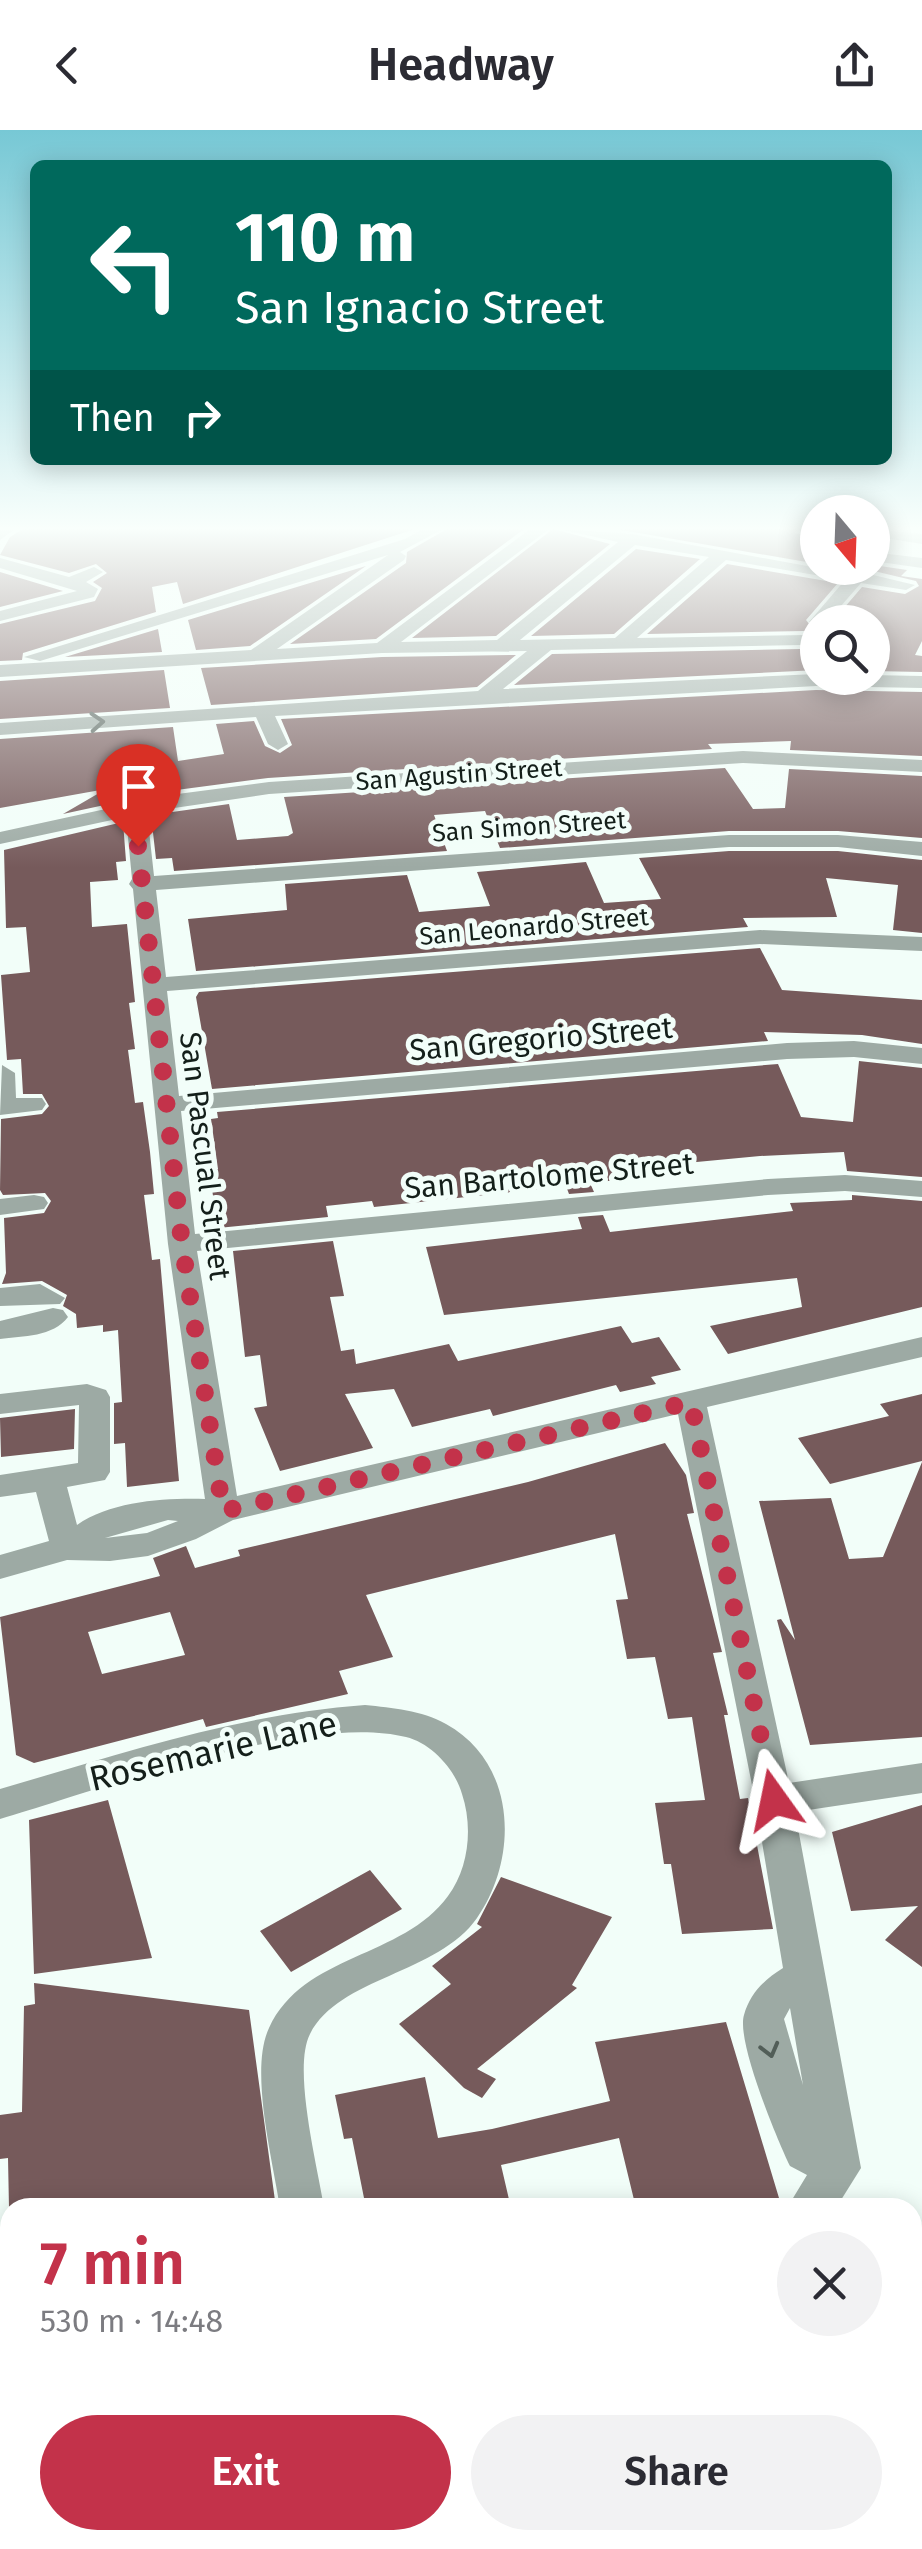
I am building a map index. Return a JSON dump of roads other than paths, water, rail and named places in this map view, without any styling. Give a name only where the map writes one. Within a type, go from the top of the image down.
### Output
[{"type":"street","points":[[0,669],[89,642]]},
{"type":"street","points":[[256,655],[274,642]]},
{"type":"street","points":[[382,648],[390,642]]},
{"type":"street","points":[[0,669],[504,644],[800,643]]},
{"type":"street","points":[[482,696],[547,644]]},
{"type":"street","points":[[890,674],[915,682]]},
{"type":"street","points":[[0,729],[482,696],[816,680],[915,682]]},
{"type":"street","points":[[263,711],[278,744]]},
{"type":"street","name":"San Agustin Street","points":[[0,838],[136,808],[268,788],[674,759],[815,758],[922,766]]},
{"type":"street","name":"San Pascual Street","points":[[136,808],[140,884],[182,1244],[223,1511]]},
{"type":"street","name":"San Simon Street","points":[[140,884],[729,840],[838,841],[922,849]]},
{"type":"street","name":"San Leonardo Street","points":[[152,985],[760,937],[922,944]]},
{"type":"street","name":"San Gregorio Street","points":[[165,1105],[787,1050],[854,1049],[922,1056]]},
{"type":"street","points":[[2,1072],[2,1107],[33,1104]]},
{"type":"street","name":"San Bartolome Street","points":[[182,1244],[768,1187],[844,1183],[922,1189]]},
{"type":"street","points":[[0,1206],[34,1203]]},
{"type":"street","points":[[0,1296],[40,1294],[51,1307],[40,1324],[0,1330]]},
{"type":"street","points":[[74,1549],[102,1524],[168,1508],[223,1511],[922,1346]]},
{"type":"street","points":[[0,1404],[87,1394],[94,1398],[94,1472],[0,1486]]},
{"type":"street","points":[[691,1402],[807,1974],[770,2000],[764,2024],[804,2152],[839,2168],[817,2198]]},
{"type":"street","points":[[49,1480],[74,1549]]},
{"type":"street","points":[[0,1567],[74,1549],[128,1550],[176,1538],[223,1511]]},
{"type":"street","name":"Rosemarie Lane","points":[[0,1804],[124,1780],[272,1731],[346,1717],[408,1723],[460,1753],[478,1780],[488,1814],[486,1855],[454,1919],[426,1940],[357,1974],[329,1993],[301,2013],[286,2037],[286,2080],[301,2198]]},
{"type":"street","points":[[774,1800],[922,1778]]}]
